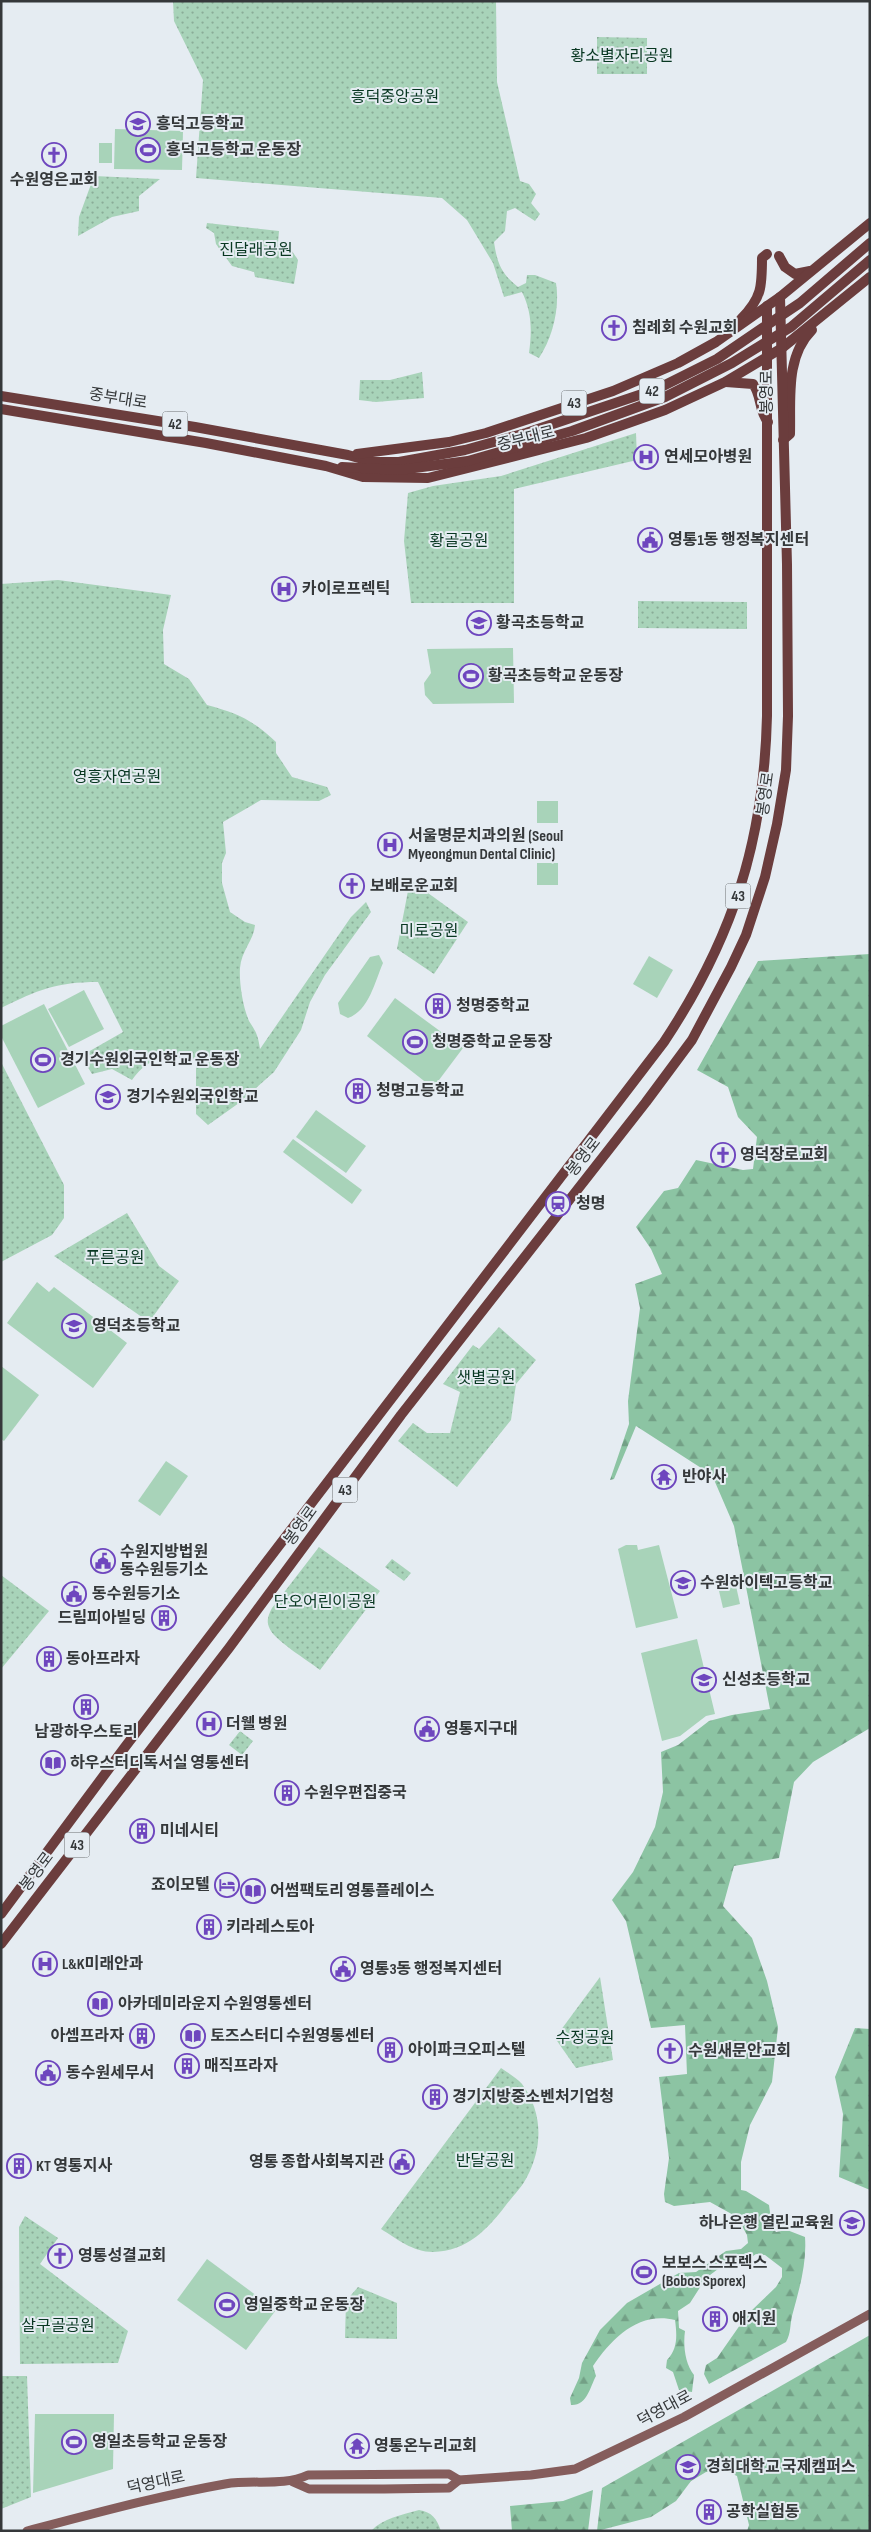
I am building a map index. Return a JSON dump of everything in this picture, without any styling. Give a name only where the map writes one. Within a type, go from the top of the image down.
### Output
[{"type":"main road","name":"중부대로","points":[[348,455],[449,442],[486,432],[613,391],[678,363],[718,340],[768,306],[870,223]]},
{"type":"main road","name":"중부대로","points":[[1,396],[164,422],[348,455],[374,462],[399,462],[465,450],[509,438],[657,389],[717,359],[777,319],[800,303],[870,243]]},
{"type":"main road","points":[[718,340],[752,308],[756,301],[761,287],[762,258],[767,254]]},
{"type":"main road","points":[[779,256],[785,268],[794,274],[802,274],[813,270]]},
{"type":"main road","name":"중부대로","points":[[326,466],[400,470],[468,461],[572,431],[665,397],[732,363],[791,327],[870,260]]},
{"type":"main road","name":"중부대로","points":[[1,409],[241,450],[326,466],[363,477],[428,478],[586,438],[666,410],[725,382],[782,348],[870,277]]},
{"type":"main road","name":"봉영로","points":[[1,1944],[229,1648],[401,1414],[646,1102],[692,1040],[718,993],[746,935],[761,889],[777,824],[786,770],[788,587],[780,297]]},
{"type":"main road","name":"봉영로","points":[[1,1914],[125,1746],[664,1042],[698,987],[735,908],[748,863],[762,798],[767,725],[768,306]]},
{"type":"main road","points":[[783,440],[790,434],[792,369],[797,349],[805,337],[836,306]]},
{"type":"main road","name":"43","points":[[725,382],[753,384],[758,390],[761,414],[768,422]]},
{"type":"main road","points":[[769,386],[772,384],[776,386],[775,411],[782,417]]},
{"type":"main road","points":[[162,436],[164,422]]},
{"type":"main road","points":[[241,450],[244,437]]},
{"type":"main road","name":"덕영대로","points":[[27,2531],[123,2505],[228,2483],[293,2482],[308,2475],[344,2474],[449,2474],[458,2480],[531,2476],[575,2469],[684,2417],[790,2356],[870,2314]]},
{"type":"main road","name":"덕영대로","points":[[293,2482],[308,2489],[384,2489],[449,2488],[458,2480]]},
{"type":"green space","name":"흥덕중앙공원","points":[[173,1],[496,1],[497,82],[520,181],[529,184],[536,194],[531,203],[540,214],[535,221],[515,208],[507,211],[505,231],[494,242],[501,267],[518,287],[526,283],[527,275],[535,275],[556,283],[557,302],[552,331],[539,358],[529,353],[530,322],[528,307],[522,292],[504,297],[493,263],[467,220],[442,198],[196,178],[203,80],[174,21]]},
{"type":"green space","name":"황소별자리공원","points":[[597,37],[647,38],[647,74],[597,74]]},
{"type":"green space","name":"흥덕고등학교 운동장","points":[[115,129],[183,131],[182,170],[114,169]]},
{"type":"green space","points":[[99,143],[112,143],[112,163],[99,163]]},
{"type":"green space","points":[[94,176],[160,179],[139,196],[139,211],[112,217],[78,236],[79,217]]},
{"type":"green space","name":"진달래공원","points":[[207,223],[279,231],[278,243],[292,251],[298,260],[294,284],[255,277],[254,272],[232,266],[216,244],[214,233],[206,228]]},
{"type":"green space","points":[[422,372],[424,398],[376,402],[359,400],[360,380],[390,380]]},
{"type":"green space","name":"황골공원","points":[[636,433],[637,460],[514,489],[514,603],[411,603],[404,541],[408,493],[433,486],[501,476]]},
{"type":"green space","name":"영흥자연공원","points":[[58,580],[171,595],[163,630],[164,664],[189,679],[207,705],[244,718],[268,734],[276,742],[276,753],[292,777],[327,787],[331,795],[319,801],[261,800],[223,822],[226,853],[222,863],[222,883],[230,912],[245,922],[255,925],[241,962],[240,974],[245,1009],[256,1034],[260,1049],[351,917],[366,902],[371,912],[325,975],[310,1002],[301,1030],[274,1072],[239,1103],[208,1125],[196,1114],[196,1059],[168,1057],[153,1061],[146,1065],[132,1080],[112,1069],[92,1074],[81,1056],[123,1032],[98,982],[59,985],[26,996],[1,1008],[1,584]]},
{"type":"green space","points":[[638,601],[747,602],[747,629],[638,628]]},
{"type":"green space","name":"황곡초등학교 운동장","points":[[513,648],[514,703],[433,704],[425,695],[424,683],[431,673],[427,649]]},
{"type":"green space","points":[[537,801],[558,801],[558,823],[537,823]]},
{"type":"green space","points":[[537,863],[558,863],[558,885],[537,885]]},
{"type":"green space","name":"미로공원","points":[[410,880],[468,922],[434,974],[397,949]]},
{"type":"green space","points":[[870,954],[870,1728],[813,1762],[794,1782],[779,1858],[734,1866],[723,1906],[752,1938],[767,1981],[778,2027],[772,2082],[750,2125],[741,2162],[741,2190],[769,2205],[772,2227],[776,2232],[787,2230],[805,2237],[802,2277],[786,2342],[709,2384],[704,2374],[706,2365],[717,2358],[747,2315],[776,2287],[782,2277],[782,2268],[765,2255],[756,2254],[738,2266],[718,2269],[706,2278],[690,2303],[678,2311],[679,2328],[685,2331],[684,2342],[687,2360],[694,2375],[692,2392],[679,2390],[673,2372],[666,2368],[667,2360],[671,2356],[676,2342],[675,2320],[650,2319],[628,2329],[609,2346],[593,2366],[596,2376],[587,2395],[581,2402],[571,2405],[570,2398],[579,2378],[582,2363],[600,2330],[627,2303],[679,2273],[696,2272],[726,2251],[741,2249],[748,2243],[747,2235],[737,2217],[710,2202],[674,2206],[665,2202],[664,2194],[669,2158],[659,2077],[687,2074],[685,2025],[651,2028],[626,1921],[612,1900],[633,1872],[655,1827],[663,1792],[661,1752],[678,1745],[709,1721],[770,1709],[734,1526],[712,1475],[636,1426],[614,1479],[610,1480],[629,1424],[628,1401],[640,1308],[635,1284],[662,1274],[651,1249],[636,1227],[664,1191],[678,1188],[696,1160],[743,1170],[753,1169],[757,1137],[738,1117],[728,1087],[697,1070],[758,961]]},
{"type":"green space","points":[[379,955],[383,963],[366,1002],[361,1009],[348,1018],[340,1014],[338,1003],[370,957]]},
{"type":"green space","points":[[649,956],[673,970],[657,998],[633,984]]},
{"type":"green space","name":"경기수원외국인학교 운동장","points":[[84,990],[104,1029],[69,1047],[48,1009]]},
{"type":"green space","name":"청명중학교 운동장","points":[[395,998],[463,1048],[433,1088],[367,1036]]},
{"type":"green space","name":"경기수원외국인학교 운동장","points":[[44,1004],[85,1084],[38,1108],[1,1036],[1,1026]]},
{"type":"green space","points":[[1,1062],[64,1185],[64,1218],[52,1235],[1,1262]]},
{"type":"green space","points":[[316,1110],[366,1146],[346,1173],[296,1137]]},
{"type":"green space","points":[[293,1139],[362,1190],[352,1204],[283,1152]]},
{"type":"green space","name":"푸른공원","points":[[127,1213],[159,1266],[179,1281],[149,1322],[54,1256]]},
{"type":"green space","points":[[37,1282],[49,1292],[54,1287],[127,1343],[93,1388],[7,1323]]},
{"type":"green space","name":"샛별공원","points":[[499,1327],[536,1360],[516,1384],[511,1420],[457,1487],[398,1441],[413,1423],[427,1433],[450,1433],[460,1392],[443,1384],[473,1345],[479,1349]]},
{"type":"green space","points":[[1,1366],[39,1395],[4,1441],[1,1439]]},
{"type":"green space","points":[[166,1461],[188,1476],[160,1516],[138,1501]]},
{"type":"green space","points":[[626,1545],[637,1545],[638,1550],[659,1545],[678,1618],[636,1628],[618,1549]]},
{"type":"green space","name":"단오어린이공원","points":[[319,1547],[380,1591],[320,1670],[277,1638],[269,1627],[268,1622],[272,1608]]},
{"type":"green space","points":[[392,1559],[411,1573],[404,1581],[385,1567]]},
{"type":"green space","points":[[1,1575],[49,1611],[1,1669]]},
{"type":"green space","points":[[736,1586],[740,1604],[723,1608],[719,1591]]},
{"type":"green space","points":[[697,1639],[715,1714],[706,1716],[680,1736],[662,1741],[641,1653]]},
{"type":"green space","points":[[240,1731],[253,1741],[242,1755],[229,1745]]},
{"type":"green space","name":"수정공원","points":[[600,1977],[613,2060],[576,2068],[555,2038]]},
{"type":"green space","points":[[855,2028],[870,2029],[870,2190],[839,2177],[843,2114],[835,2077]]},
{"type":"green space","name":"반달공원","points":[[501,2068],[522,2084],[534,2106],[537,2118],[538,2142],[536,2154],[527,2177],[520,2188],[484,2231],[456,2248],[433,2252],[419,2250],[381,2229]]},
{"type":"green space","name":"살구골공원","points":[[25,2216],[58,2238],[40,2264],[128,2331],[118,2363],[20,2364],[19,2227]]},
{"type":"green space","name":"영일중학교 운동장","points":[[207,2259],[276,2310],[246,2350],[177,2300]]},
{"type":"green space","points":[[358,2287],[397,2303],[397,2339],[345,2338],[346,2301]]},
{"type":"green space","points":[[870,2335],[870,2531],[747,2531],[749,2525],[737,2476],[726,2471],[706,2472],[691,2481],[676,2501],[651,2517],[597,2531],[602,2488]]},
{"type":"green space","points":[[1,2376],[27,2376],[31,2497],[1,2509]]},
{"type":"green space","name":"영일초등학교 운동장","points":[[35,2414],[114,2414],[113,2469],[33,2493]]},
{"type":"green space","points":[[593,2490],[588,2531],[512,2531],[510,2506],[563,2501]]},
{"type":"green space","points":[[419,2510],[427,2512],[433,2517],[441,2531],[371,2531],[387,2520]]},
{"type":"place","name":"흥덕고등학교","points":[[138,124]]},
{"type":"place","name":"흥덕고등학교 운동장","points":[[148,150]]},
{"type":"place","name":"수원영은교회","points":[[54,155]]},
{"type":"place","name":"침례회 수원교회","points":[[614,328]]},
{"type":"place","name":"연세모아병원","points":[[646,457]]},
{"type":"place","name":"영통1동 행정복지센터","points":[[650,540]]},
{"type":"place","name":"카이로프렉틱","points":[[284,589]]},
{"type":"place","name":"황곡초등학교","points":[[479,623]]},
{"type":"place","name":"황곡초등학교 운동장","points":[[471,676]]},
{"type":"place","name":"서울명문치과의원 (Seoul Myeongmun Dental Clinic)","points":[[390,845]]},
{"type":"place","name":"보배로운교회","points":[[352,886]]},
{"type":"place","name":"청명중학교","points":[[438,1006]]},
{"type":"place","name":"청명중학교 운동장","points":[[415,1042]]},
{"type":"place","name":"경기수원외국인학교 운동장","points":[[43,1060]]},
{"type":"place","name":"청명고등학교","points":[[358,1091]]},
{"type":"place","name":"경기수원외국인학교","points":[[108,1097]]},
{"type":"place","name":"영덕장로교회","points":[[723,1155]]},
{"type":"place","name":"청명","points":[[558,1204]]},
{"type":"place","name":"영덕초등학교","points":[[74,1326]]},
{"type":"place","name":"반야사","points":[[664,1477]]},
{"type":"place","name":"수원지방법원 동수원등기소","points":[[103,1561]]},
{"type":"place","name":"수원하이텍고등학교","points":[[683,1583]]},
{"type":"place","name":"동수원등기소","points":[[74,1594]]},
{"type":"place","name":"드림피아빌딩","points":[[164,1618]]},
{"type":"place","name":"동아프라자","points":[[49,1659]]},
{"type":"place","name":"신성초등학교","points":[[704,1680]]},
{"type":"place","name":"남광하우스토리","points":[[86,1707]]},
{"type":"place","name":"더웰 병원","points":[[209,1724]]},
{"type":"place","name":"영통지구대","points":[[427,1729]]},
{"type":"place","name":"하우스터디독서실 영통센터","points":[[53,1763]]},
{"type":"place","name":"수원우편집중국","points":[[287,1793]]},
{"type":"place","name":"미네시티","points":[[142,1831]]},
{"type":"place","name":"죠이모텔","points":[[227,1885]]},
{"type":"place","name":"어썸팩토리 영통플레이스","points":[[253,1891]]},
{"type":"place","name":"키라레스토아","points":[[209,1927]]},
{"type":"place","name":"L&K미래안과","points":[[45,1964]]},
{"type":"place","name":"영통3동 행정복지센터","points":[[343,1969]]},
{"type":"place","name":"아카데미라운지 수원영통센터","points":[[100,2004]]},
{"type":"place","name":"아셈프라자","points":[[142,2036]]},
{"type":"place","name":"토즈스터디 수원영통센터","points":[[193,2036]]},
{"type":"place","name":"아이파크오피스텔","points":[[390,2050]]},
{"type":"place","name":"수원새문안교회","points":[[670,2051]]},
{"type":"place","name":"매직프라자","points":[[187,2066]]},
{"type":"place","name":"동수원세무서","points":[[48,2073]]},
{"type":"place","name":"경기지방중소벤처기업청","points":[[435,2097]]},
{"type":"place","name":"영통 종합사회복지관","points":[[402,2162]]},
{"type":"place","name":"KT 영통지사","points":[[19,2166]]},
{"type":"place","name":"하나은행 열린교육원","points":[[852,2223]]},
{"type":"place","name":"영통성결교회","points":[[60,2256]]},
{"type":"place","name":"보보스 스포렉스 (Bobos Sporex)","points":[[644,2272]]},
{"type":"place","name":"영일중학교 운동장","points":[[227,2305]]},
{"type":"place","name":"애지원","points":[[715,2319]]},
{"type":"place","name":"영일초등학교 운동장","points":[[74,2442]]},
{"type":"place","name":"영통온누리교회","points":[[357,2446]]},
{"type":"place","name":"경희대학교 국제캠퍼스","points":[[688,2467]]},
{"type":"place","name":"공학실험동","points":[[709,2512]]}]
